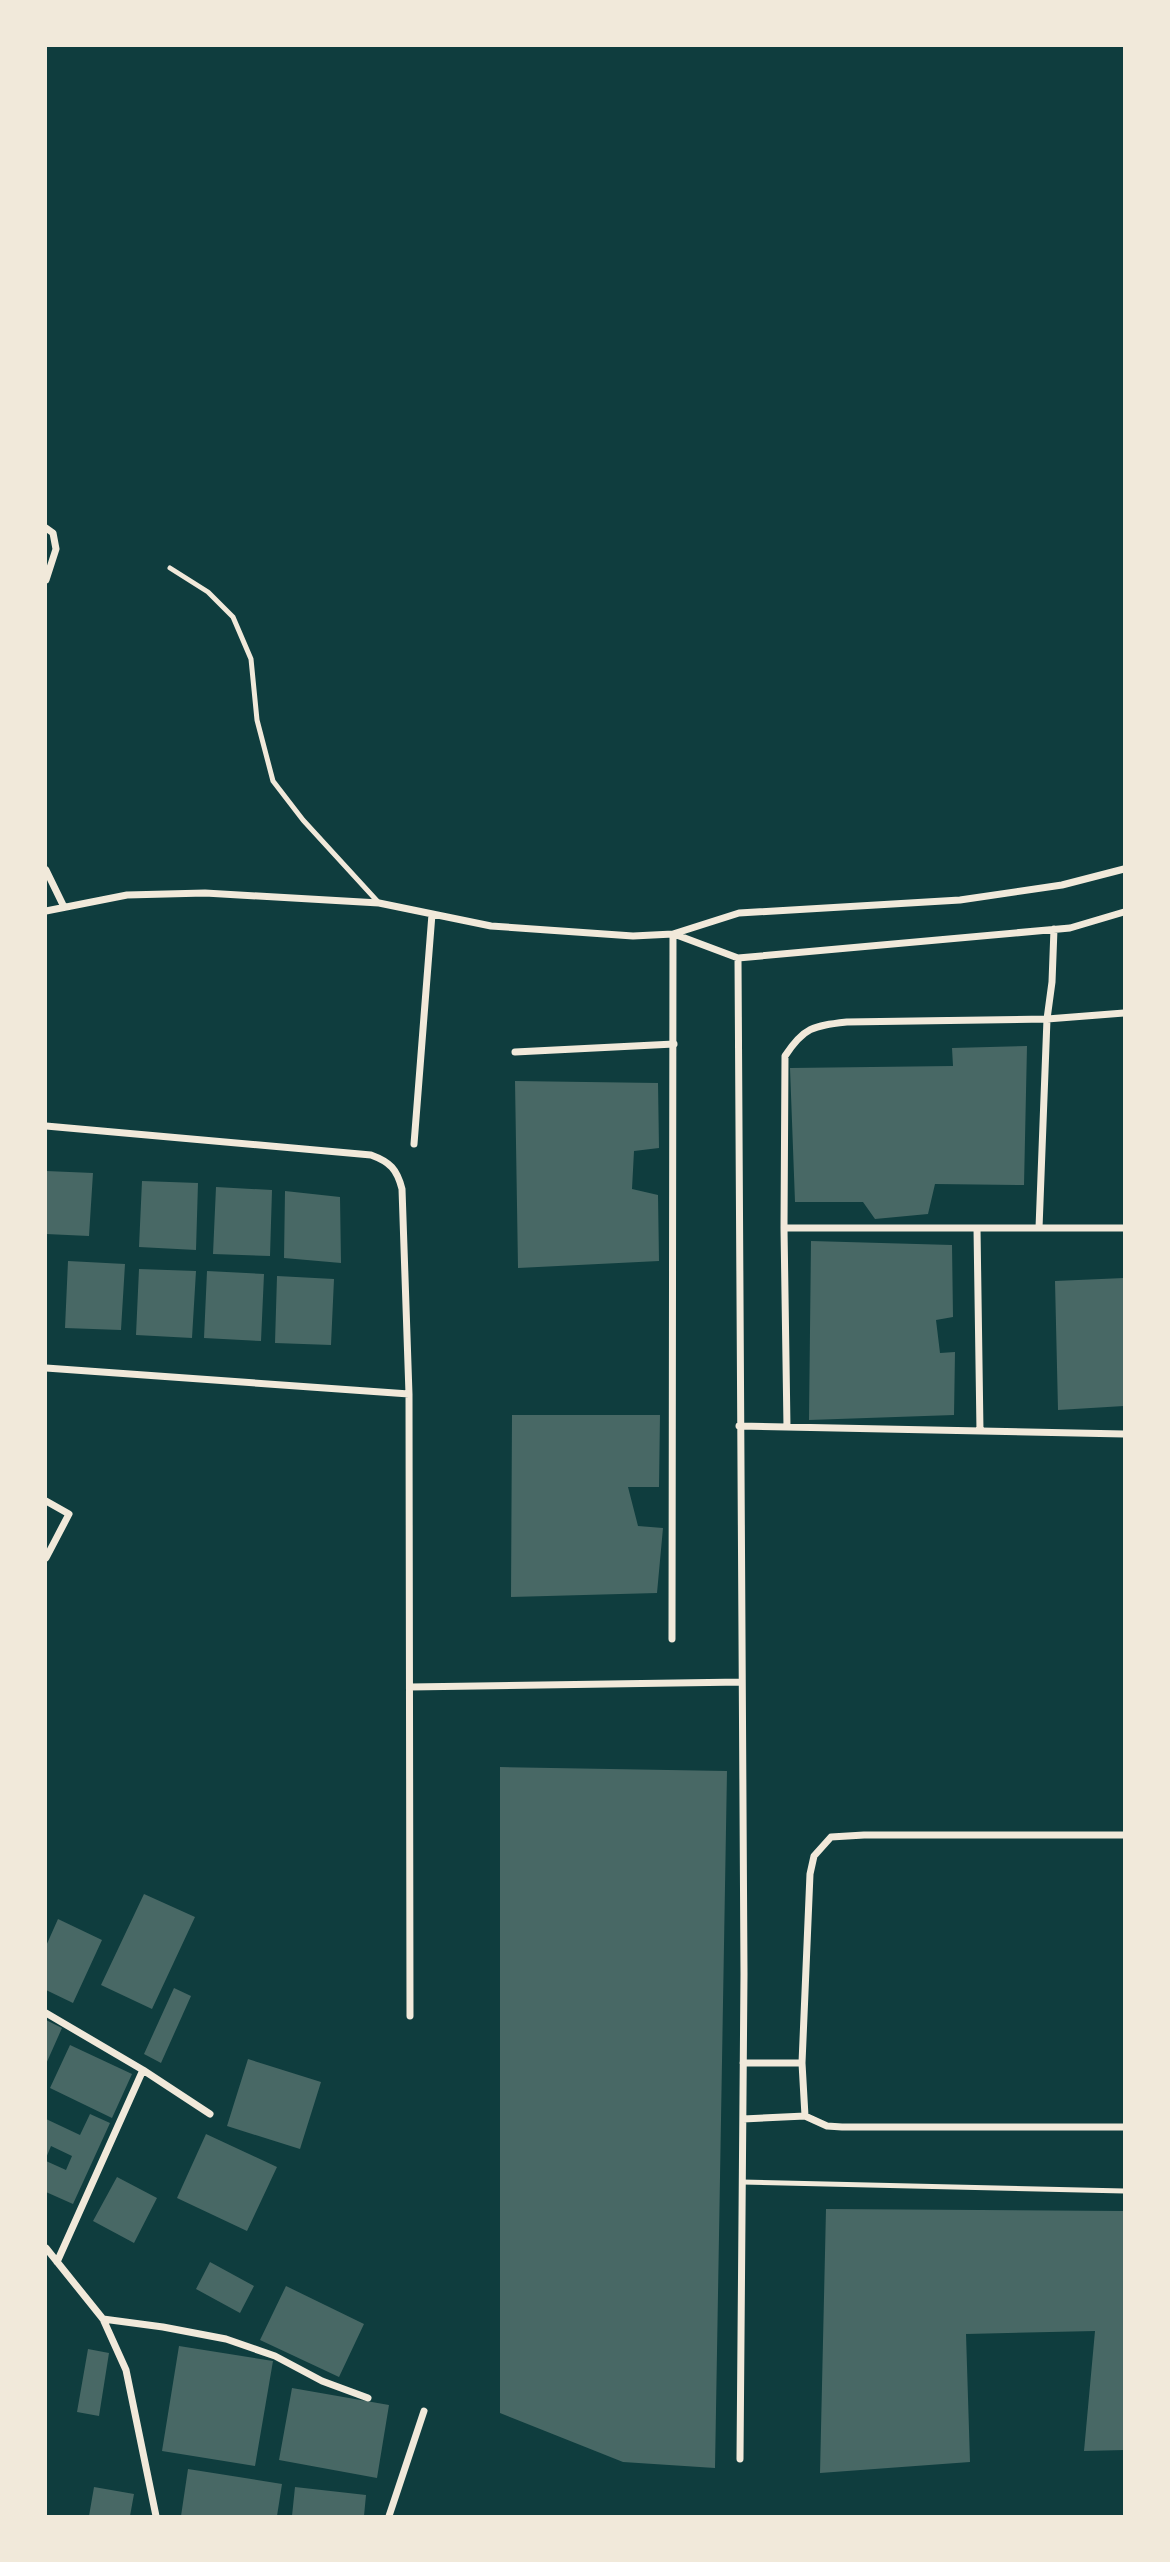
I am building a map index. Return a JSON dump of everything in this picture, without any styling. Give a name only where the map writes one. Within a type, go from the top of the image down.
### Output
[{"type":"street","points":[[46,528],[53,533],[56,549],[46,580]]},
{"type":"street","points":[[46,911],[127,895],[205,893],[379,903],[491,926],[633,936],[673,934],[739,913],[960,900],[1062,886],[1125,869]]},
{"type":"street","points":[[46,870],[64,907]]},
{"type":"street","points":[[673,934],[738,958],[1070,928],[1125,912]]},
{"type":"street","points":[[414,1143],[432,914]]},
{"type":"street","points":[[1039,1228],[1047,1019],[1052,982],[1054,929]]},
{"type":"street","points":[[672,1639],[673,934]]},
{"type":"street","points":[[738,958],[743,2063],[740,2459]]},
{"type":"street","points":[[787,1427],[785,1056],[799,1035],[820,1025],[847,1022],[1047,1019],[1125,1013]]},
{"type":"street","points":[[515,1052],[674,1044]]},
{"type":"street","points":[[46,1126],[371,1155],[387,1161],[397,1172],[402,1189],[409,1394],[410,2016]]},
{"type":"street","points":[[784,1228],[1125,1228]]},
{"type":"street","points":[[977,1228],[980,1431]]},
{"type":"street","points":[[46,1368],[409,1394]]},
{"type":"street","points":[[739,1426],[1125,1434]]},
{"type":"street","points":[[46,1501],[69,1514],[46,1558]]},
{"type":"street","points":[[410,1687],[741,1682]]},
{"type":"street","points":[[805,2116],[802,2063],[810,1874],[814,1856],[831,1838],[864,1835],[1125,1835]]},
{"type":"street","points":[[46,2013],[143,2070],[210,2114]]},
{"type":"street","points":[[743,2063],[802,2063]]},
{"type":"street","points":[[57,2262],[143,2070]]},
{"type":"street","points":[[743,2119],[805,2116],[827,2126],[842,2127],[1125,2127]]},
{"type":"street","points":[[46,2248],[103,2319],[126,2370],[156,2516]]},
{"type":"street","points":[[103,2319],[226,2339],[275,2356],[322,2381],[368,2398]]},
{"type":"street","points":[[389,2516],[424,2412]]},
{"type":"lane","points":[[170,568],[208,592],[233,617],[251,659],[257,720],[273,781],[303,820],[379,903]]},
{"type":"lane","points":[[742,2182],[1125,2191]]},
{"type":"building","points":[[1027,1046],[1024,1185],[935,1184],[928,1214],[875,1219],[863,1202],[795,1202],[790,1068],[953,1066],[952,1048]]},
{"type":"building","points":[[515,1081],[658,1083],[659,1148],[634,1151],[632,1189],[658,1195],[659,1261],[518,1268]]},
{"type":"building","points":[[46,1171],[93,1173],[89,1236],[46,1234]]},
{"type":"building","points":[[142,1181],[198,1183],[196,1250],[139,1247]]},
{"type":"building","points":[[216,1187],[272,1190],[270,1256],[213,1254]]},
{"type":"building","points":[[285,1191],[340,1197],[341,1263],[284,1258]]},
{"type":"building","points":[[811,1241],[952,1245],[953,1317],[936,1320],[940,1353],[955,1352],[954,1415],[809,1420]]},
{"type":"building","points":[[68,1261],[125,1264],[121,1330],[65,1328]]},
{"type":"building","points":[[139,1269],[196,1271],[192,1338],[136,1335]]},
{"type":"building","points":[[207,1271],[264,1274],[261,1341],[204,1338]]},
{"type":"building","points":[[277,1276],[334,1279],[331,1345],[275,1343]]},
{"type":"building","points":[[1124,1278],[1124,1406],[1058,1410],[1055,1281]]},
{"type":"building","points":[[512,1415],[660,1415],[659,1487],[628,1487],[638,1526],[663,1528],[657,1593],[511,1597]]},
{"type":"building","points":[[500,1767],[727,1771],[715,2468],[623,2462],[500,2413]]},
{"type":"building","points":[[144,1894],[195,1917],[152,2009],[101,1985]]},
{"type":"building","points":[[58,1919],[102,1940],[73,2003],[46,1990],[46,1946]]},
{"type":"building","points":[[174,1988],[191,1996],[161,2063],[144,2054]]},
{"type":"building","points":[[46,2020],[62,2028],[46,2064]]},
{"type":"building","points":[[70,2045],[132,2074],[112,2118],[50,2088]]},
{"type":"building","points":[[248,2059],[321,2082],[300,2149],[227,2126]]},
{"type":"building","points":[[90,2114],[110,2123],[73,2204],[46,2192],[46,2161],[66,2170],[72,2156],[51,2146],[46,2158],[46,2119],[80,2135]]},
{"type":"building","points":[[206,2134],[277,2167],[247,2231],[177,2198]]},
{"type":"building","points":[[117,2177],[157,2198],[134,2243],[93,2221]]},
{"type":"building","points":[[826,2209],[1124,2211],[1124,2450],[1084,2451],[1095,2331],[966,2334],[970,2462],[820,2473]]},
{"type":"building","points":[[210,2262],[254,2286],[240,2313],[196,2289]]},
{"type":"building","points":[[286,2286],[364,2324],[339,2377],[260,2340]]},
{"type":"building","points":[[179,2346],[273,2361],[255,2466],[162,2451]]},
{"type":"building","points":[[88,2349],[109,2353],[99,2416],[77,2412]]},
{"type":"building","points":[[292,2388],[389,2405],[377,2478],[279,2460]]},
{"type":"building","points":[[188,2469],[282,2484],[277,2516],[181,2516]]},
{"type":"building","points":[[94,2487],[134,2494],[130,2516],[89,2516]]},
{"type":"building","points":[[295,2487],[366,2495],[364,2516],[292,2516]]}]
